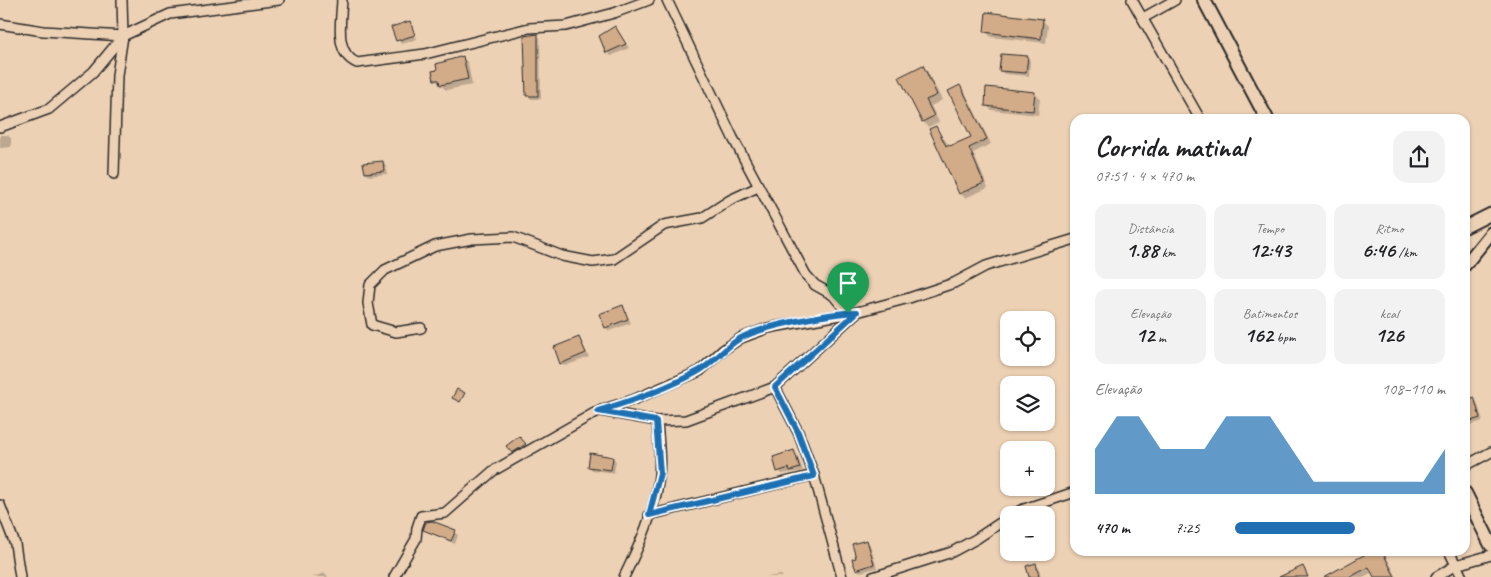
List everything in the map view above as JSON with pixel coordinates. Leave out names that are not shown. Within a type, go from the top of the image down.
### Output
[{"type":"main road","points":[[1204,0],[1264,114]]},
{"type":"main road","points":[[1470,503],[1491,545]]},
{"type":"street","points":[[114,174],[117,75],[123,36],[122,0]]},
{"type":"street","points":[[0,127],[49,109],[93,72],[123,36],[170,14],[279,0]]},
{"type":"street","points":[[342,0],[341,48],[347,58],[357,62],[425,54],[529,28],[566,26],[614,14],[649,0]]},
{"type":"street","points":[[667,0],[758,186],[806,275],[815,285],[833,295],[853,313]]},
{"type":"street","points":[[1132,0],[1197,114]]},
{"type":"street","points":[[1144,18],[1175,0]]},
{"type":"street","points":[[0,24],[42,31],[123,36]]},
{"type":"street","points":[[422,328],[396,332],[372,325],[368,303],[370,285],[385,270],[435,246],[472,239],[513,237],[562,256],[593,262],[614,259],[664,225],[702,218],[730,200],[758,186]]},
{"type":"street","points":[[1470,224],[1491,214]]},
{"type":"street","points":[[1470,259],[1491,233]]},
{"type":"street","points":[[394,577],[416,540],[417,528],[422,516],[445,512],[493,471],[598,411],[633,400],[700,371],[723,350],[741,338],[768,328],[853,313],[954,283],[986,266],[1070,241]]},
{"type":"street","points":[[598,411],[656,421],[686,420],[775,387],[853,313]]},
{"type":"street","points":[[775,387],[798,432],[814,476],[842,577]]},
{"type":"street","points":[[624,577],[637,550],[660,473],[656,421]]},
{"type":"street","points":[[1470,463],[1491,452]]},
{"type":"street","points":[[649,515],[814,476]]},
{"type":"street","points":[[1032,506],[1070,494]]},
{"type":"street","points":[[0,505],[15,544],[20,577]]},
{"type":"street","points":[[873,577],[952,552],[1000,524]]},
{"type":"street","points":[[1436,577],[1456,565],[1491,555]]},
{"type":"street","points":[[1452,556],[1462,577]]},
{"type":"building","points":[[986,12],[1043,19],[1041,39],[984,32]]},
{"type":"building","points":[[410,21],[415,35],[396,41],[391,27]]},
{"type":"building","points":[[615,26],[626,44],[606,53],[599,36]]},
{"type":"building","points":[[538,34],[538,96],[526,96],[524,36]]},
{"type":"building","points":[[1001,54],[1028,56],[1026,73],[999,71]]},
{"type":"building","points":[[463,56],[468,79],[440,85],[439,80],[434,80],[432,71],[437,70],[436,64]]},
{"type":"building","points":[[923,65],[937,95],[926,100],[934,116],[922,122],[899,77]]},
{"type":"building","points":[[960,85],[987,139],[969,148],[984,183],[959,194],[929,129],[936,126],[946,146],[971,137],[948,91]]},
{"type":"building","points":[[986,87],[1035,92],[1033,111],[985,106]]},
{"type":"building","points":[[383,161],[384,171],[365,173],[363,163]]},
{"type":"building","points":[[623,305],[628,319],[605,328],[599,314]]},
{"type":"building","points":[[579,337],[586,353],[560,364],[554,347]]},
{"type":"building","points":[[457,389],[465,393],[460,402],[452,398]]},
{"type":"building","points":[[1474,397],[1480,418],[1470,421],[1470,398]]},
{"type":"building","points":[[519,436],[526,444],[512,453],[506,446]]},
{"type":"building","points":[[794,450],[800,468],[790,471],[789,468],[777,472],[773,457]]},
{"type":"building","points":[[590,453],[613,457],[611,470],[588,467]]},
{"type":"building","points":[[432,521],[456,530],[451,541],[423,530],[426,522]]},
{"type":"building","points":[[867,540],[874,564],[856,570],[852,559],[856,558],[852,544]]},
{"type":"building","points":[[1362,556],[1384,556],[1395,577],[1374,577],[1369,567],[1350,577],[1324,577]]},
{"type":"building","points":[[1036,563],[1039,577],[1029,577],[1026,566]]},
{"type":"building","points":[[1303,566],[1308,577],[1279,577]]},
{"type":"route","points":[[857,312],[775,387],[798,432],[814,476],[649,515],[658,488],[660,473],[660,451],[656,421],[598,411],[633,400],[700,371],[723,350],[741,338],[768,328],[848,313],[857,312]]}]
